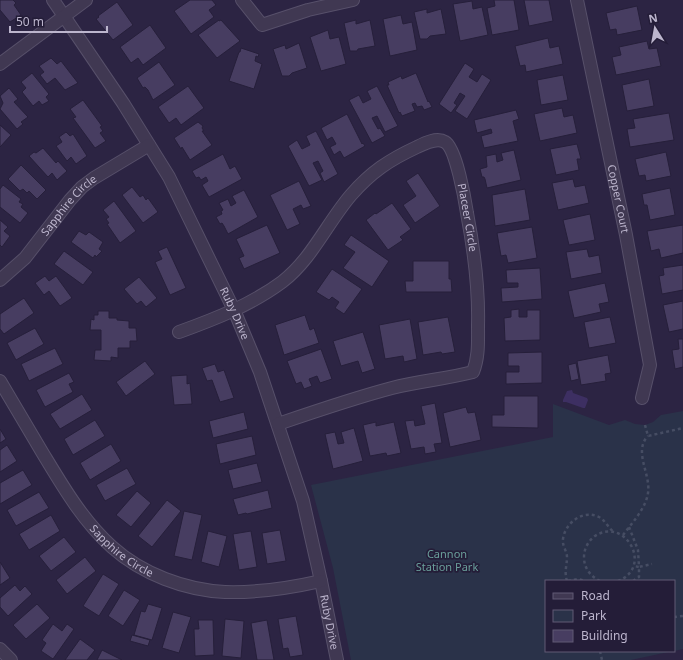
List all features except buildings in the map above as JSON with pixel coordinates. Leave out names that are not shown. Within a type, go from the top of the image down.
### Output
[{"type":"street","name":"Ruby Drive","points":[[53,0],[122,103],[169,177],[234,310],[260,372],[303,501],[322,581],[336,660]]},
{"type":"street","points":[[0,64],[86,0]]},
{"type":"street","points":[[242,0],[262,25],[308,10],[353,0]]},
{"type":"street","name":"Copper Court","points":[[577,0],[624,228],[650,365],[642,398]]},
{"type":"street","name":"Placeer Circle","points":[[234,310],[254,300],[282,281],[307,258],[351,195],[376,170],[400,155],[428,142],[441,140],[447,143],[452,151],[463,192],[472,239],[476,271],[478,303],[478,355],[473,372],[457,377],[428,380],[393,387],[278,424]]},
{"type":"street","name":"Sapphire Circle","points":[[0,280],[25,258],[70,200],[82,187],[94,178],[149,145]]},
{"type":"street","points":[[179,332],[234,310]]},
{"type":"street","name":"Sapphire Circle","points":[[0,381],[55,474],[76,506],[94,529],[112,547],[135,564],[159,577],[190,587],[225,592],[280,589],[322,581]]},
{"type":"street","points":[[0,649],[11,660]]},
{"type":"path","points":[[646,425],[648,436]]},
{"type":"path","points":[[623,535],[644,506],[648,494],[649,483],[642,448],[643,441],[648,436],[683,428]]},
{"type":"path","points":[[568,580],[565,574],[567,556],[562,540],[566,530],[575,518],[587,515],[598,517],[614,532]]},
{"type":"path","points":[[629,527],[638,550],[639,577],[634,580]]},
{"type":"path","points":[[598,580],[588,572],[585,566],[585,551],[592,539],[597,535],[606,532],[614,532],[623,535],[634,549],[634,566],[630,574],[620,580]]},
{"type":"path","points":[[634,566],[639,567],[652,564]]},
{"type":"green space","name":"Cannon Station Park","points":[[553,404],[609,425],[625,420],[635,424],[645,425],[653,422],[661,415],[683,411],[683,649],[675,651],[675,580],[545,580],[545,652],[668,652],[631,660],[351,660],[333,568],[311,485],[553,437]]},
{"type":"shaded area","points":[[572,390],[573,393],[587,398],[588,400],[585,408],[563,402],[567,391]]}]
